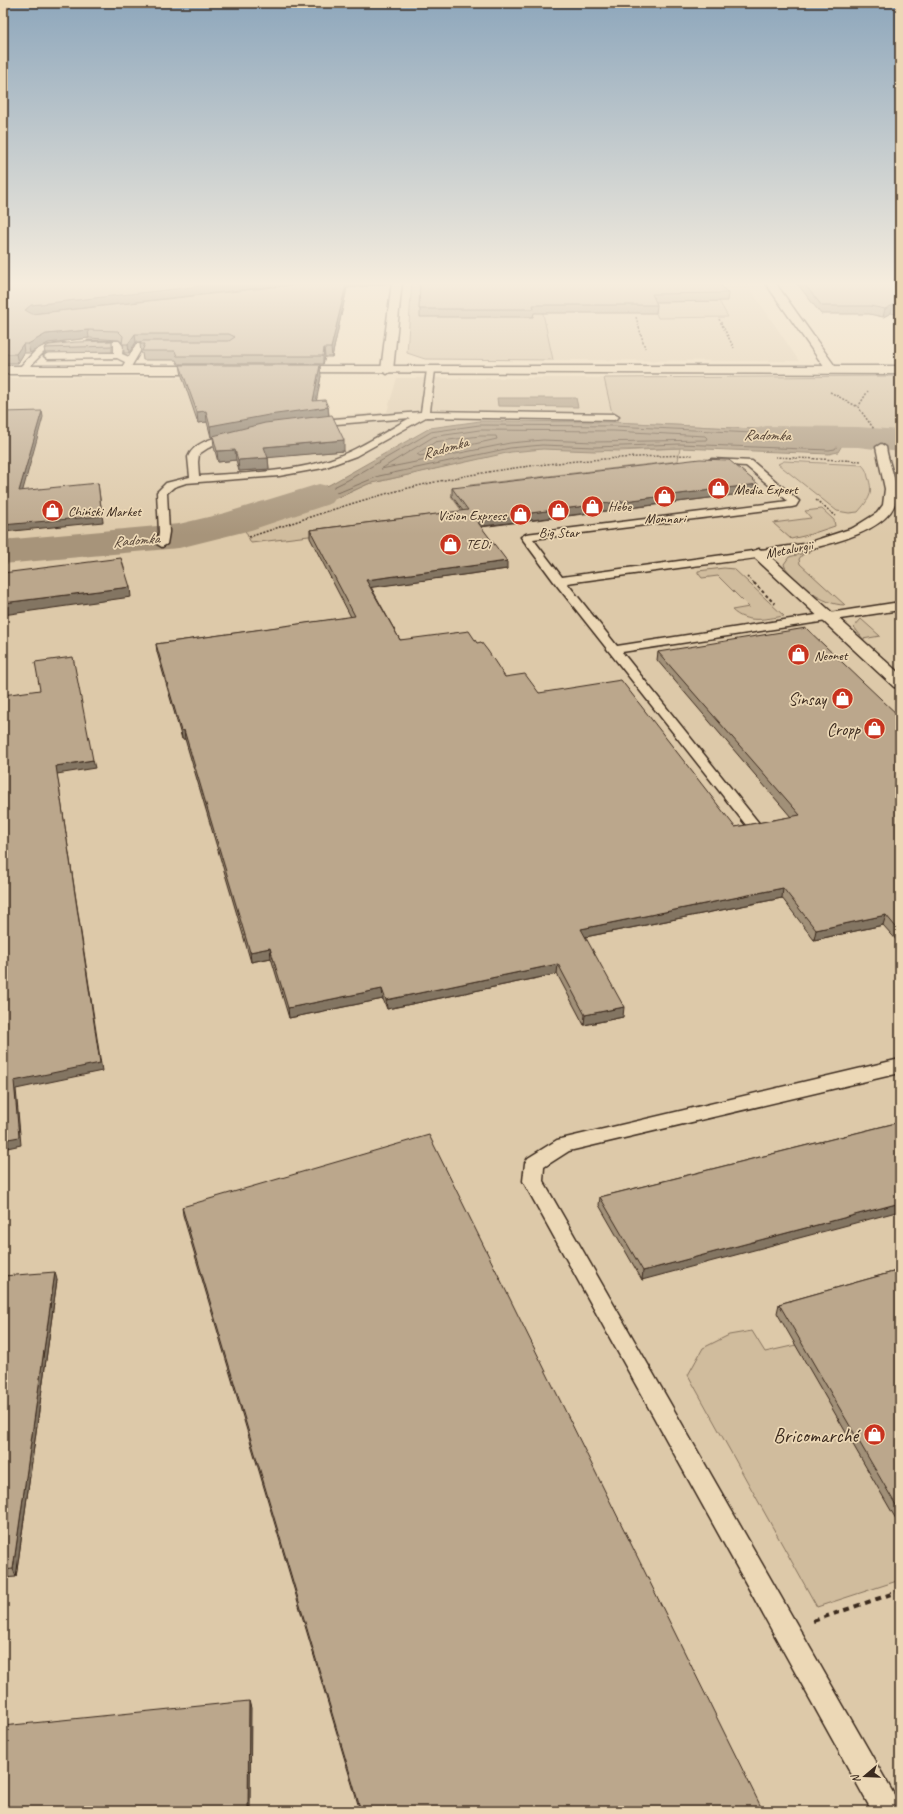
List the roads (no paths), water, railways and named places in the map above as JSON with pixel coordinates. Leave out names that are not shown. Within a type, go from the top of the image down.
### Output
[{"type":"main road","points":[[3,370],[127,366],[220,370]]},
{"type":"main road","points":[[386,370],[387,366]]},
{"type":"main road","points":[[829,366],[831,369]]},
{"type":"main road","points":[[283,370],[900,370]]},
{"type":"main road","name":"Metalurgii","points":[[759,554],[900,683]]},
{"type":"lane","points":[[21,370],[25,366]]},
{"type":"lane","points":[[162,544],[164,532],[162,492],[170,484],[195,479],[285,472],[320,466],[353,454],[424,414],[427,408],[431,370]]},
{"type":"lane","points":[[301,424],[424,414],[614,417]]},
{"type":"lane","points":[[195,479],[193,457],[196,452],[216,441],[246,434]]},
{"type":"lane","name":"Metalurgii","points":[[759,554],[804,547],[843,537],[876,520],[888,506],[891,496],[882,460],[881,447]]},
{"type":"lane","points":[[698,458],[749,463],[794,501],[792,504],[526,537],[559,581],[755,827]]},
{"type":"lane","points":[[559,581],[759,554]]},
{"type":"lane","points":[[614,650],[900,606]]},
{"type":"lane","points":[[888,1811],[533,1182],[535,1163],[564,1145],[900,1066]]},
{"type":"water","points":[[497,398],[576,398],[578,407],[498,406]]},
{"type":"water","points":[[480,421],[614,422],[832,433],[847,437],[838,452],[829,454],[680,448],[594,451],[543,449],[511,452],[368,484],[342,496],[243,526],[239,516],[329,485],[430,428]]},
{"type":"waterway","name":"Radomka","points":[[766,436],[858,437],[900,441]]},
{"type":"waterway","name":"Radomka","points":[[3,552],[179,536],[237,522],[319,495]]},
{"type":"place","name":"Media Expert","points":[[719,489]]},
{"type":"place","name":"Monnari","points":[[665,496]]},
{"type":"place","name":"Hebe","points":[[593,506]]},
{"type":"place","name":"Big Star","points":[[559,510]]},
{"type":"place","name":"Chiński Market","points":[[52,511]]},
{"type":"place","name":"Vision Express","points":[[521,515]]},
{"type":"place","name":"TEDi","points":[[451,544]]},
{"type":"place","name":"Neonet","points":[[798,655]]},
{"type":"place","name":"Sinsay","points":[[842,699]]},
{"type":"place","name":"Cropp","points":[[875,729]]},
{"type":"place","name":"Bricomarché","points":[[874,1435]]}]
